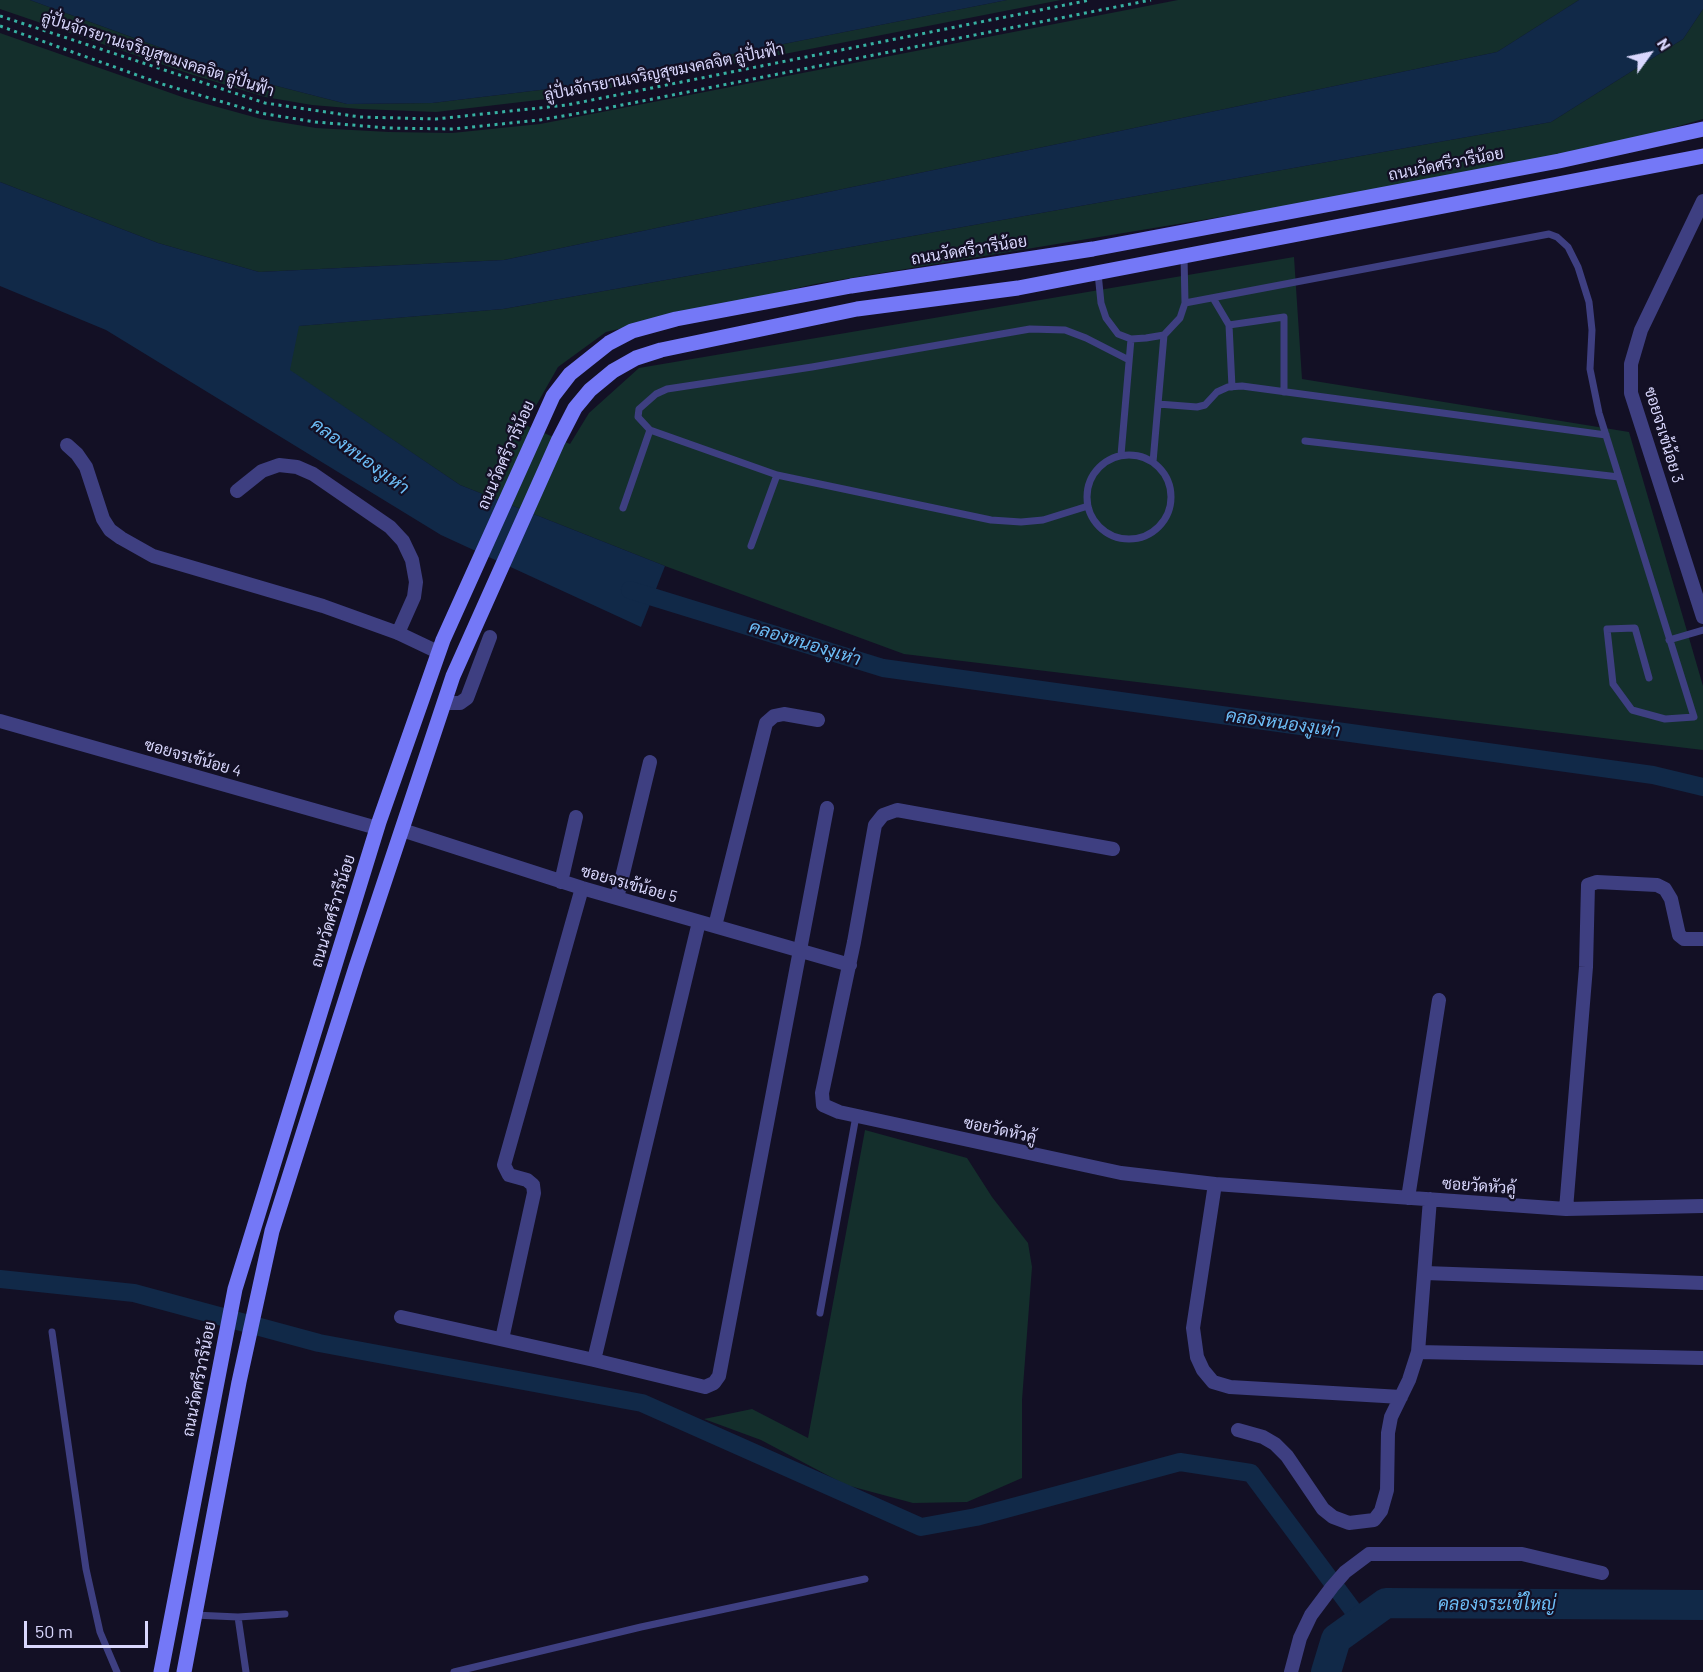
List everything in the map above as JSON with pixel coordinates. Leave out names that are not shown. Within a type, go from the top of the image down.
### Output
[{"type":"main road","name":"ถนนวัดศรีวารีน้อย","points":[[161,1672],[236,1289],[377,828],[440,646],[537,428],[553,396],[570,374],[609,343],[632,331],[676,319],[851,286],[1104,247],[1551,162],[1703,129]]},
{"type":"main road","points":[[184,1672],[243,1360],[272,1231],[464,647],[558,441],[575,408],[590,390],[613,371],[636,358],[662,350],[857,309],[1018,288],[1703,156]]},
{"type":"main road","points":[[377,828],[402,830]]},
{"type":"street","name":"ซอยจรเข้น้อย 3","points":[[1703,201],[1641,330],[1631,364],[1631,393],[1703,617]]},
{"type":"street","points":[[67,445],[86,467],[102,519],[110,530],[153,556],[323,606],[440,646]]},
{"type":"street","points":[[237,491],[262,471],[279,465],[297,467],[313,474],[390,527],[403,541],[412,560],[416,582],[414,597],[398,633]]},
{"type":"street","points":[[444,703],[460,703],[467,698],[490,637]]},
{"type":"street","points":[[715,926],[766,723],[774,716],[784,714],[818,720]]},
{"type":"street","name":"ซอยจรเข้น้อย 4","points":[[0,721],[377,828]]},
{"type":"street","points":[[617,898],[650,762]]},
{"type":"street","points":[[401,1317],[594,1359],[705,1387],[714,1383],[719,1376],[827,808]]},
{"type":"street","name":"ซอยวัดหัวคู้","points":[[1113,849],[897,810],[883,816],[875,825],[850,965],[822,1093],[823,1106],[856,1116],[1121,1173],[1215,1184],[1566,1209],[1703,1206]]},
{"type":"street","points":[[561,882],[576,817]]},
{"type":"street","name":"ซอยจรเข้น้อย 5","points":[[402,830],[561,882],[850,965]]},
{"type":"street","points":[[1566,1209],[1587,967],[1588,885],[1597,882],[1657,885],[1665,890],[1671,899],[1680,935],[1684,939],[1703,939]]},
{"type":"street","points":[[502,1339],[534,1193],[533,1185],[527,1180],[509,1175],[504,1165],[582,888]]},
{"type":"street","points":[[594,1359],[699,922]]},
{"type":"street","points":[[1408,1198],[1439,1000]]},
{"type":"street","points":[[1215,1184],[1193,1328],[1197,1357],[1203,1370],[1213,1382],[1230,1387],[1401,1397]]},
{"type":"street","points":[[1238,1430],[1263,1437],[1275,1444],[1287,1456],[1323,1509],[1333,1517],[1349,1523],[1374,1520],[1381,1511],[1387,1490],[1388,1432],[1391,1417],[1409,1380],[1418,1352],[1430,1199]]},
{"type":"street","points":[[1425,1273],[1703,1282]]},
{"type":"street","points":[[1418,1352],[1703,1358]]},
{"type":"street","points":[[1291,1672],[1300,1638],[1311,1615],[1345,1572],[1368,1554],[1512,1553],[1602,1573]]},
{"type":"lane","points":[[1185,303],[1549,234],[1557,237],[1568,247],[1578,267],[1589,302],[1592,330],[1590,369],[1599,413],[1694,717],[1665,718],[1632,710],[1613,684],[1607,629],[1635,628],[1649,678]]},
{"type":"lane","points":[[1098,272],[1101,303],[1106,318],[1118,334],[1131,339],[1164,334],[1180,318],[1185,303],[1184,256]]},
{"type":"lane","points":[[1213,298],[1229,325],[1232,387]]},
{"type":"lane","points":[[1229,325],[1284,317],[1284,392]]},
{"type":"lane","points":[[1088,506],[1043,520],[1021,522],[992,520],[777,475],[650,430],[638,417],[639,409],[656,394],[667,389],[812,367],[1030,329],[1065,330],[1129,360]]},
{"type":"lane","points":[[1153,462],[1164,334]]},
{"type":"lane","points":[[1121,455],[1131,339]]},
{"type":"lane","points":[[1158,404],[1197,407],[1204,405],[1217,393],[1232,387],[1606,435]]},
{"type":"lane","points":[[623,508],[650,430]]},
{"type":"lane","points":[[1305,441],[1619,477]]},
{"type":"lane","points":[[1121,455],[1137,456],[1153,462],[1165,476],[1171,493],[1169,511],[1159,526],[1144,536],[1126,539],[1109,534],[1095,522],[1088,506],[1087,489],[1094,473],[1106,462],[1121,455]]},
{"type":"lane","points":[[751,546],[777,475]]},
{"type":"lane","points":[[1669,640],[1703,630]]},
{"type":"lane","points":[[820,1313],[856,1116]]},
{"type":"lane","points":[[52,1332],[86,1569],[100,1632],[117,1672]]},
{"type":"lane","points":[[454,1672],[641,1627],[865,1579]]},
{"type":"lane","points":[[194,1616],[238,1617],[285,1614]]},
{"type":"lane","points":[[238,1617],[246,1672]]},
{"type":"path","name":"ลู่ปั่นจักรยานเจริญสุขมงคลจิต ลู่ปั่นฟ้า","points":[[0,16],[265,103],[360,117],[436,118],[567,105],[1090,0]]},
{"type":"path","points":[[0,26],[162,84],[260,113],[315,122],[388,128],[452,129],[540,120],[597,110],[1151,0]]},
{"type":"green space","points":[[0,0],[30,0],[192,59],[273,85],[347,104],[432,103],[565,87],[1007,0],[1061,0],[564,97],[436,112],[312,105],[265,97],[190,74],[0,9]]},
{"type":"green space","points":[[1178,0],[1579,0],[1497,52],[504,260],[259,272],[158,243],[0,182],[0,33],[185,98],[261,119],[316,128],[452,133],[540,124]]},
{"type":"green space","points":[[1703,9],[1703,119],[1559,161],[815,284],[606,332],[558,367],[525,425],[570,444],[589,413],[639,368],[1294,257],[1302,379],[1629,432],[1703,686],[1703,750],[904,654],[665,566],[460,485],[289,370],[298,326],[503,309],[1551,122],[1683,39]]},
{"type":"green space","points":[[865,1130],[967,1158],[992,1197],[1028,1243],[1032,1267],[1022,1400],[1022,1478],[967,1502],[913,1503],[846,1485],[761,1440],[704,1419],[752,1409],[808,1438]]},
{"type":"water","points":[[30,0],[1007,0],[565,87],[432,103],[347,104],[273,85],[192,59]]},
{"type":"water","points":[[1579,0],[1703,0],[1703,9],[1683,39],[1551,122],[503,309],[299,326],[290,370],[460,485],[665,566],[641,627],[441,535],[106,330],[0,286],[0,182],[158,243],[259,272],[504,260],[1497,52]]},
{"type":"waterway","name":"คลองหนองงูเห่า","points":[[630,590],[883,668],[1653,775],[1703,787]]},
{"type":"waterway","points":[[0,1279],[134,1293],[319,1343],[642,1403],[921,1527],[976,1517],[1180,1462],[1251,1473],[1361,1621]]},
{"type":"waterway","name":"คลองจระเข้ใหญ่","points":[[1326,1672],[1336,1639],[1386,1603],[1703,1605]]}]
